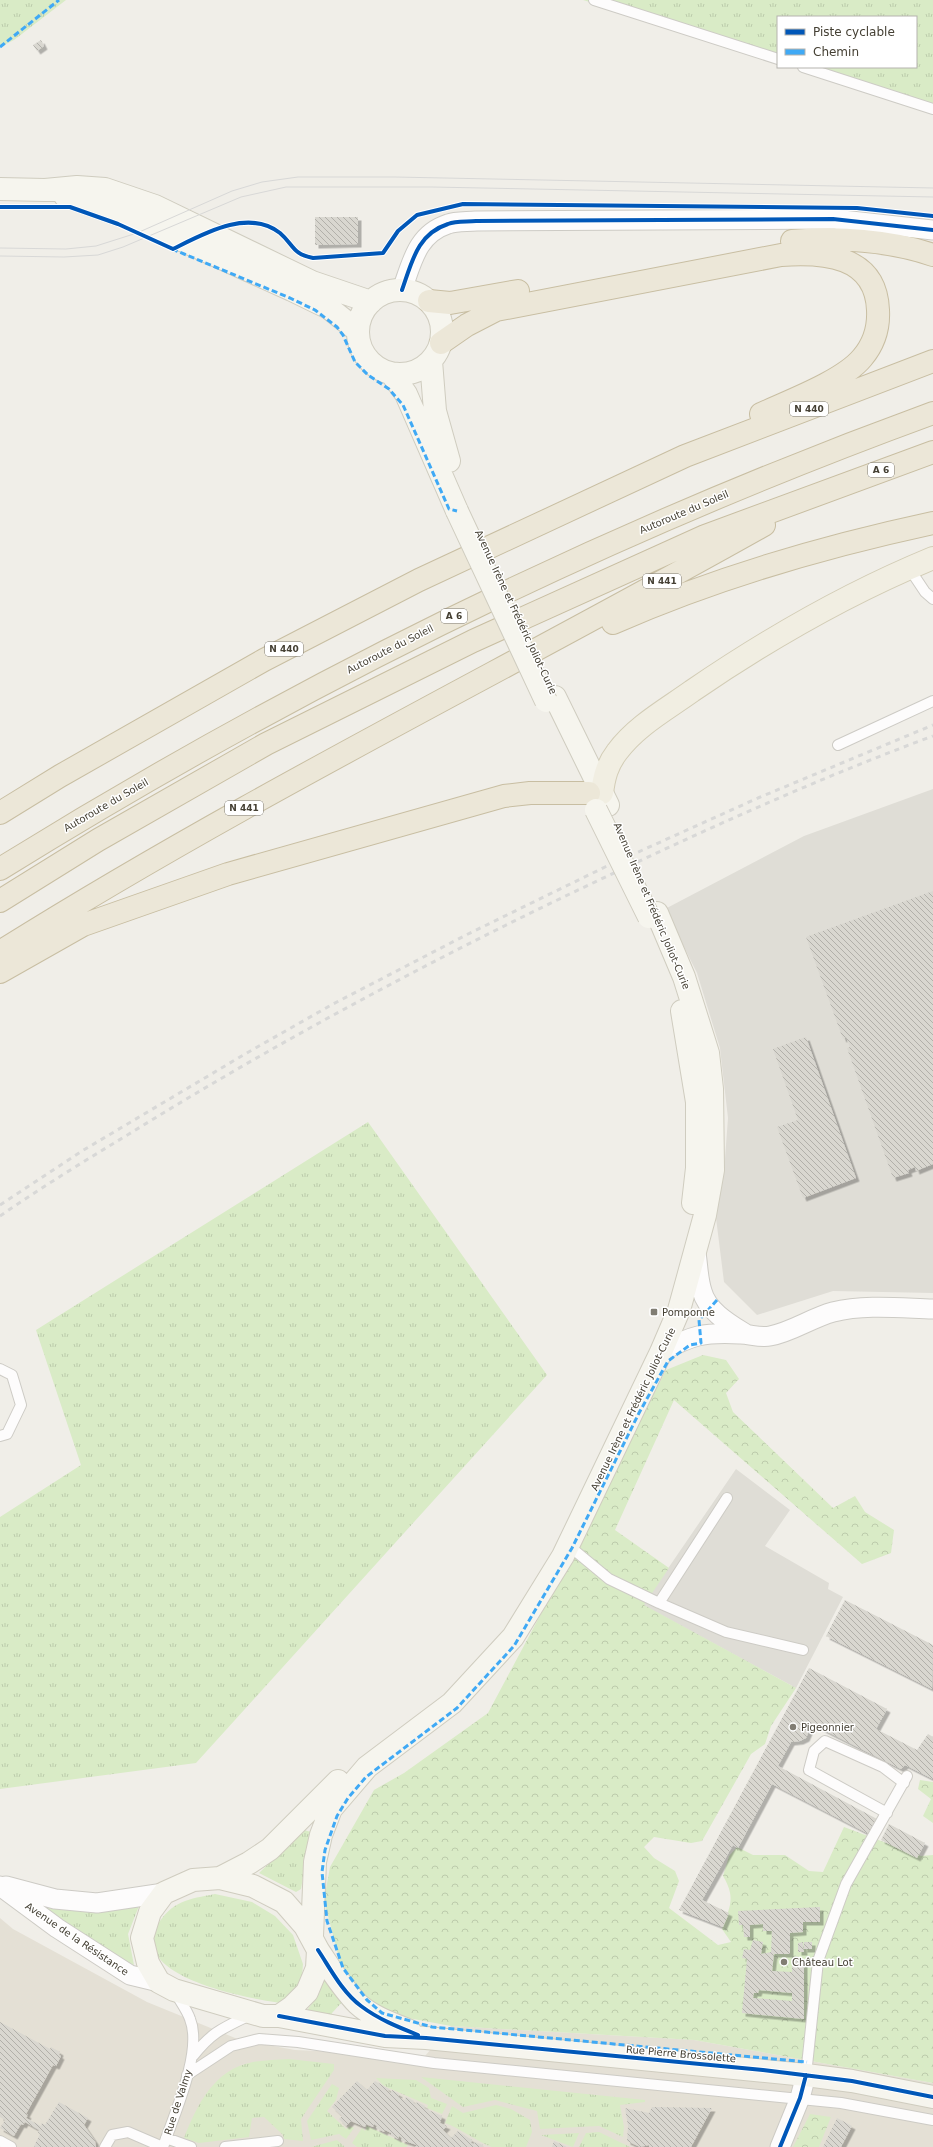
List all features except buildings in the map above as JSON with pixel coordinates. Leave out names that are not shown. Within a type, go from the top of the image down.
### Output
[{"type":"highway","points":[[429,301],[450,303],[472,300],[784,241],[811,239],[869,241],[933,255]]},
{"type":"highway","points":[[436,352],[467,325],[496,310],[781,255],[806,253],[829,255],[848,262],[863,272],[874,288],[878,319],[876,332],[862,358],[848,370],[812,390],[728,429],[685,456]]},
{"type":"highway","name":"N 440","points":[[0,813],[80,764],[264,660],[419,580],[685,456],[933,361]]},
{"type":"highway","name":"Autoroute du Soleil","points":[[0,869],[100,807],[272,710],[445,621],[605,546],[776,474],[933,413]]},
{"type":"highway","name":"A 6","points":[[0,901],[98,840],[266,744],[473,641],[705,536],[933,452]]},
{"type":"highway","name":"N 441","points":[[0,952],[85,899],[192,837],[830,489]]},
{"type":"highway","points":[[494,673],[652,606],[744,574],[889,533],[933,523]]},
{"type":"highway","points":[[0,972],[83,925],[228,874],[504,796],[530,793],[599,800]]},
{"type":"main road","points":[[0,189],[45,190],[77,187],[112,192],[155,206],[312,282],[371,302]]},
{"type":"main road","points":[[45,190],[113,209],[329,308],[358,331]]},
{"type":"main road","points":[[402,290],[412,292],[429,301],[441,320],[436,352],[413,372],[391,373],[380,369],[364,353],[359,342],[358,331],[364,310],[371,302],[380,295],[391,291],[402,290]]},
{"type":"main road","name":"Avenue Irène et Frédéric Joliot-Curie","points":[[436,352],[435,411],[462,509]]},
{"type":"main road","name":"Avenue Irène et Frédéric Joliot-Curie","points":[[279,2016],[292,2007],[307,1992],[317,1968],[315,1943],[315,1862],[321,1834],[331,1809],[367,1766],[452,1703],[513,1637],[568,1545],[661,1352],[679,1310],[705,1216],[713,1170],[712,1089],[708,1053],[684,977],[550,699],[462,509],[406,394],[391,373]]},
{"type":"main road","points":[[599,800],[608,765],[618,751],[633,735],[659,714],[733,663],[802,622],[876,583],[933,558]]},
{"type":"main road","name":"Avenue Irène et Frédéric Joliot-Curie","points":[[220,1878],[249,1863],[270,1849],[358,1760],[450,1687],[495,1643],[526,1600],[555,1546],[655,1337],[677,1274],[693,1212],[697,1168],[698,1127],[694,1075],[684,1016],[653,915]]},
{"type":"main road","points":[[166,1986],[148,1964],[142,1938],[150,1912],[164,1893],[193,1880],[220,1878]]},
{"type":"main road","name":"Rue Pierre Brossolette","points":[[220,1878],[253,1886],[284,1902],[305,1926],[343,1986],[359,2005],[384,2021],[426,2038]]},
{"type":"main road","name":"Rue Pierre Brossolette","points":[[166,1986],[254,2014],[279,2016],[386,2036],[426,2038],[806,2075],[852,2081],[933,2097]]},
{"type":"street","points":[[402,290],[414,256],[426,236],[448,224],[476,221],[834,219],[933,230]]},
{"type":"street","points":[[696,1253],[702,1292],[712,1308],[728,1323],[747,1334]]},
{"type":"street","points":[[661,1352],[679,1342],[700,1334],[747,1334],[759,1337],[774,1335],[831,1312],[852,1308],[933,1309]]},
{"type":"street","name":"Avenue de la Résistance","points":[[0,1885],[55,1899],[97,1903],[164,1893]]},
{"type":"street","name":"Avenue de la Résistance","points":[[0,1885],[57,1928],[130,1975],[166,1986]]},
{"type":"street","points":[[780,2147],[800,2098],[806,2075]]},
{"type":"lane","points":[[594,0],[777,59]]},
{"type":"lane","points":[[806,68],[933,109]]},
{"type":"lane","points":[[909,568],[925,592],[933,599]]},
{"type":"lane","points":[[838,745],[933,701]]},
{"type":"lane","points":[[0,1369],[12,1375],[21,1405],[7,1434],[0,1436]]},
{"type":"lane","points":[[659,1603],[727,1498]]},
{"type":"lane","points":[[568,1545],[609,1578],[659,1603],[726,1632],[803,1650]]},
{"type":"lane","points":[[806,2075],[818,1961],[846,1884],[887,1813],[905,1779],[825,1740],[814,1751],[809,1770],[887,1813]]},
{"type":"lane","points":[[166,1986],[190,2019],[194,2034],[193,2056]]},
{"type":"lane","points":[[193,2056],[207,2039],[220,2029],[254,2014]]},
{"type":"lane","points":[[187,2075],[231,2046],[259,2039],[298,2042],[434,2063],[800,2098],[841,2103],[933,2120]]},
{"type":"lane","name":"Rue de Valmy","points":[[164,2144],[193,2056]]},
{"type":"lane","points":[[106,2147],[112,2135],[128,2132],[164,2144],[191,2147]]},
{"type":"lane","points":[[0,2141],[12,2147]]},
{"type":"lane","points":[[225,2147],[278,2141]]},
{"type":"shaded area","points":[[933,789],[933,1293],[833,1291],[757,1315],[724,1282],[716,1218],[724,1172],[728,1118],[720,1048],[697,973],[665,909],[804,836]]},
{"type":"shaded area","points":[[736,1469],[790,1510],[765,1546],[829,1583],[828,1589],[843,1597],[796,1688],[643,1605]]},
{"type":"shaded area","points":[[0,1918],[13,1929],[147,2002],[240,2040],[295,2050],[425,2056],[451,2026],[694,2040],[933,2083],[933,2147],[0,2147]]},
{"type":"green space","points":[[0,0],[66,0],[14,40],[0,47]]},
{"type":"green space","points":[[583,0],[933,0],[933,106],[807,68],[917,68],[917,16],[777,16],[777,59]]},
{"type":"green space","points":[[368,1122],[547,1375],[196,1763],[0,1789],[0,1517],[81,1465],[36,1330]]},
{"type":"green space","points":[[703,1355],[726,1360],[739,1379],[726,1393],[733,1412],[833,1508],[855,1496],[865,1512],[894,1530],[891,1553],[862,1564],[674,1400],[615,1530],[669,1568],[644,1605],[796,1688],[771,1726],[765,1744],[751,1754],[702,1841],[691,1843],[654,1837],[644,1847],[654,1858],[675,1871],[679,1881],[669,1908],[718,1945],[731,1942],[722,1929],[729,1908],[731,1896],[723,1876],[729,1856],[737,1847],[753,1855],[785,1855],[809,1871],[823,1872],[844,1827],[921,1856],[933,1855],[933,2083],[694,2040],[451,2026],[408,2018],[371,2003],[343,1974],[324,1900],[330,1867],[374,1790],[404,1773],[488,1713],[566,1567],[666,1370]]},
{"type":"green space","points":[[920,1780],[933,1782],[933,1823],[923,1816],[931,1799],[918,1789]]},
{"type":"green space","points":[[304,1830],[311,1832],[301,1889],[296,1892],[259,1873]]},
{"type":"green space","points":[[215,1894],[252,1902],[275,1916],[293,1935],[303,1964],[302,1977],[296,1992],[281,2003],[244,1996],[196,1982],[175,1972],[160,1959],[153,1944],[157,1926],[162,1918],[168,1911],[182,1902]]},
{"type":"green space","points":[[45,1905],[77,1911],[139,1906],[128,1934],[134,1965],[113,1956],[44,1911]]},
{"type":"green space","points":[[324,1978],[344,2000],[332,2013],[329,2021],[305,2013],[319,1994]]},
{"type":"green space","points":[[289,2059],[334,2064],[334,2070],[301,2119],[303,2141],[284,2139],[283,2135],[264,2117],[252,2118],[249,2137],[199,2143],[184,2138],[201,2101],[217,2080],[239,2066],[266,2060]]},
{"type":"green space","points":[[421,2077],[645,2100],[645,2102],[620,2105],[624,2127],[623,2137],[599,2126],[540,2129],[537,2111],[495,2100],[463,2107]]},
{"type":"green space","points":[[376,2078],[416,2080],[429,2088],[431,2098],[447,2104],[442,2114],[427,2108],[428,2105],[384,2086]]},
{"type":"green space","points":[[332,2084],[339,2088],[336,2100],[327,2111],[346,2129],[350,2126],[354,2128],[346,2139],[339,2134],[311,2140],[307,2121]]},
{"type":"green space","points":[[496,2105],[511,2109],[530,2120],[532,2132],[526,2147],[492,2147],[445,2123],[452,2106],[463,2113]]},
{"type":"green space","points":[[810,2114],[831,2117],[819,2147],[793,2147]]},
{"type":"green space","points":[[367,2126],[408,2145],[406,2147],[357,2147],[352,2143],[362,2128],[365,2131]]},
{"type":"green space","points":[[599,2132],[630,2147],[579,2147],[586,2133]]},
{"type":"green space","points":[[579,2133],[573,2147],[541,2135]]},
{"type":"green space","points":[[337,2140],[345,2147],[311,2147]]},
{"type":"tram line","points":[[0,248],[66,249],[96,246],[137,233],[232,191],[262,182],[298,177],[395,177],[933,188]]},
{"type":"tram line","points":[[0,256],[64,257],[98,255],[123,247],[241,197],[286,187],[432,187],[933,197]]},
{"type":"railway","points":[[0,1205],[82,1151],[245,1054],[333,1004],[466,935],[605,867],[758,798],[933,725]]},
{"type":"railway","points":[[0,1216],[80,1164],[232,1072],[390,984],[551,903],[693,836],[788,794],[884,754],[933,736]]},
{"type":"marked path","points":[[0,47],[59,0]]},
{"type":"marked path","points":[[172,249],[290,298],[315,310],[337,327],[343,335],[355,362],[368,375],[389,389],[403,405],[449,509],[457,511]]},
{"type":"marked path","points":[[717,1300],[699,1320],[701,1343],[690,1345],[668,1361],[639,1413],[572,1548],[514,1646],[457,1708],[366,1777],[348,1798],[337,1816],[325,1850],[322,1872],[327,1921],[343,1968],[367,2000],[382,2013],[432,2027],[807,2062]]},
{"type":"cycle path","points":[[0,207],[70,207],[118,224],[173,249],[226,226],[240,223],[254,223],[267,226],[280,233],[297,251],[313,258],[383,253],[398,231],[417,215],[463,204],[857,208],[933,216]]},
{"type":"cycle path","points":[[402,290],[413,259],[422,242],[438,229],[448,224],[458,222],[833,219],[933,230]]},
{"type":"cycle path","points":[[318,1950],[337,1980],[348,1994],[361,2006],[381,2019],[418,2035]]},
{"type":"cycle path","points":[[279,2016],[385,2036],[426,2038],[763,2070],[852,2081],[933,2097]]},
{"type":"cycle path","points":[[780,2147],[800,2098],[806,2075]]},
{"type":"place","name":"Pomponne","points":[[654,1312]]},
{"type":"place","name":"Pigeonnier","points":[[793,1727]]},
{"type":"place","name":"Château Lot","points":[[784,1962]]}]
